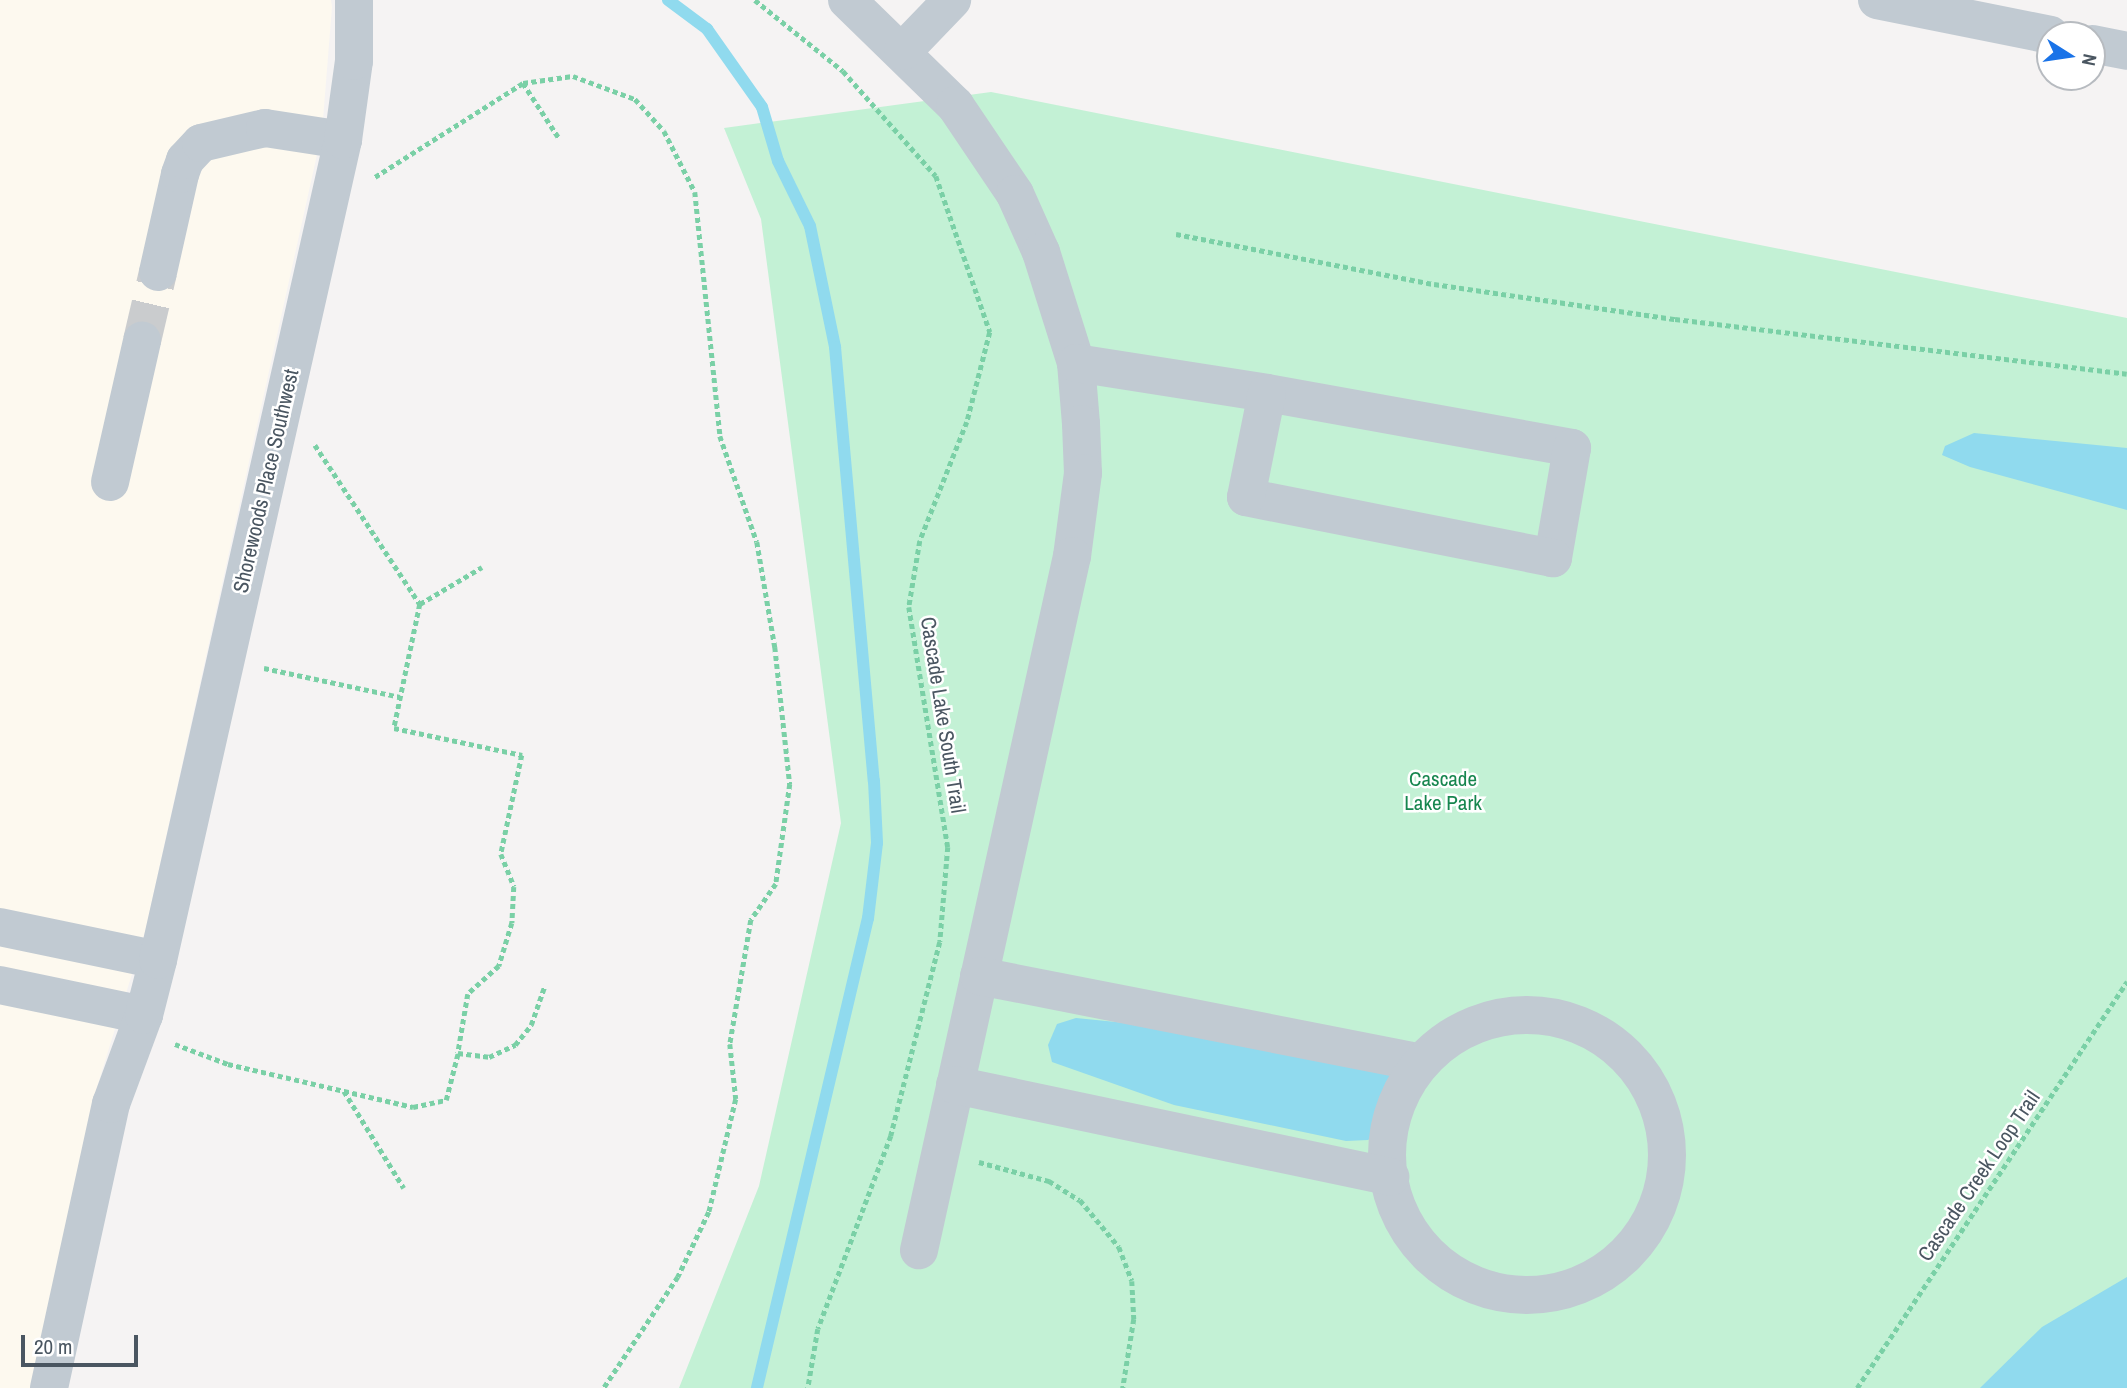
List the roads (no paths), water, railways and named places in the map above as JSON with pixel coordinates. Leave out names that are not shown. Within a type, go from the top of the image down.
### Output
[{"type":"street","name":"Shorewoods Place Southwest","points":[[49,1388],[111,1104],[144,1015],[158,960],[343,140],[354,61],[354,0]]},
{"type":"street","points":[[847,0],[903,51],[954,105],[1015,194],[1041,252],[1076,363],[1083,473],[1079,517],[919,1250]]},
{"type":"street","points":[[903,51],[952,0]]},
{"type":"street","points":[[1893,2],[2036,32]]},
{"type":"street","points":[[2106,47],[2127,51]]},
{"type":"street","points":[[158,272],[180,174],[185,160],[201,143],[265,128],[343,140]]},
{"type":"street","points":[[110,482],[142,341]]},
{"type":"street","points":[[1076,363],[1268,393],[1572,448],[1553,558],[1246,497],[1268,393]]},
{"type":"street","points":[[0,927],[158,960]]},
{"type":"street","points":[[979,976],[1421,1063]]},
{"type":"street","points":[[0,985],[144,1015]]},
{"type":"street","points":[[1549,1015],[1594,1030],[1632,1060],[1657,1100],[1668,1144],[1664,1190],[1646,1231],[1615,1265],[1576,1288],[1531,1296],[1486,1290],[1446,1270],[1413,1238],[1393,1197],[1390,1177],[1387,1152],[1396,1105],[1421,1063],[1456,1033],[1501,1016],[1549,1015]]},
{"type":"street","points":[[955,1085],[1390,1177]]},
{"type":"water","points":[[1974,433],[2127,448],[2127,510],[1970,467],[1942,455],[1945,446]]},
{"type":"water","points":[[1076,1018],[1186,1029],[1389,1070],[1393,1102],[1380,1133],[1368,1140],[1346,1141],[1174,1105],[1052,1062],[1048,1045],[1057,1024]]},
{"type":"water","points":[[2127,1277],[2127,1388],[1980,1388],[2042,1327]]},
{"type":"waterway","points":[[668,0],[707,29],[762,107],[778,161],[810,226],[835,347],[874,781],[877,843],[868,918],[757,1388]]},
{"type":"tunnel","points":[[142,341],[158,272]]},
{"type":"park label","name":"Cascade Lake Park","points":[[1443,791]]}]
